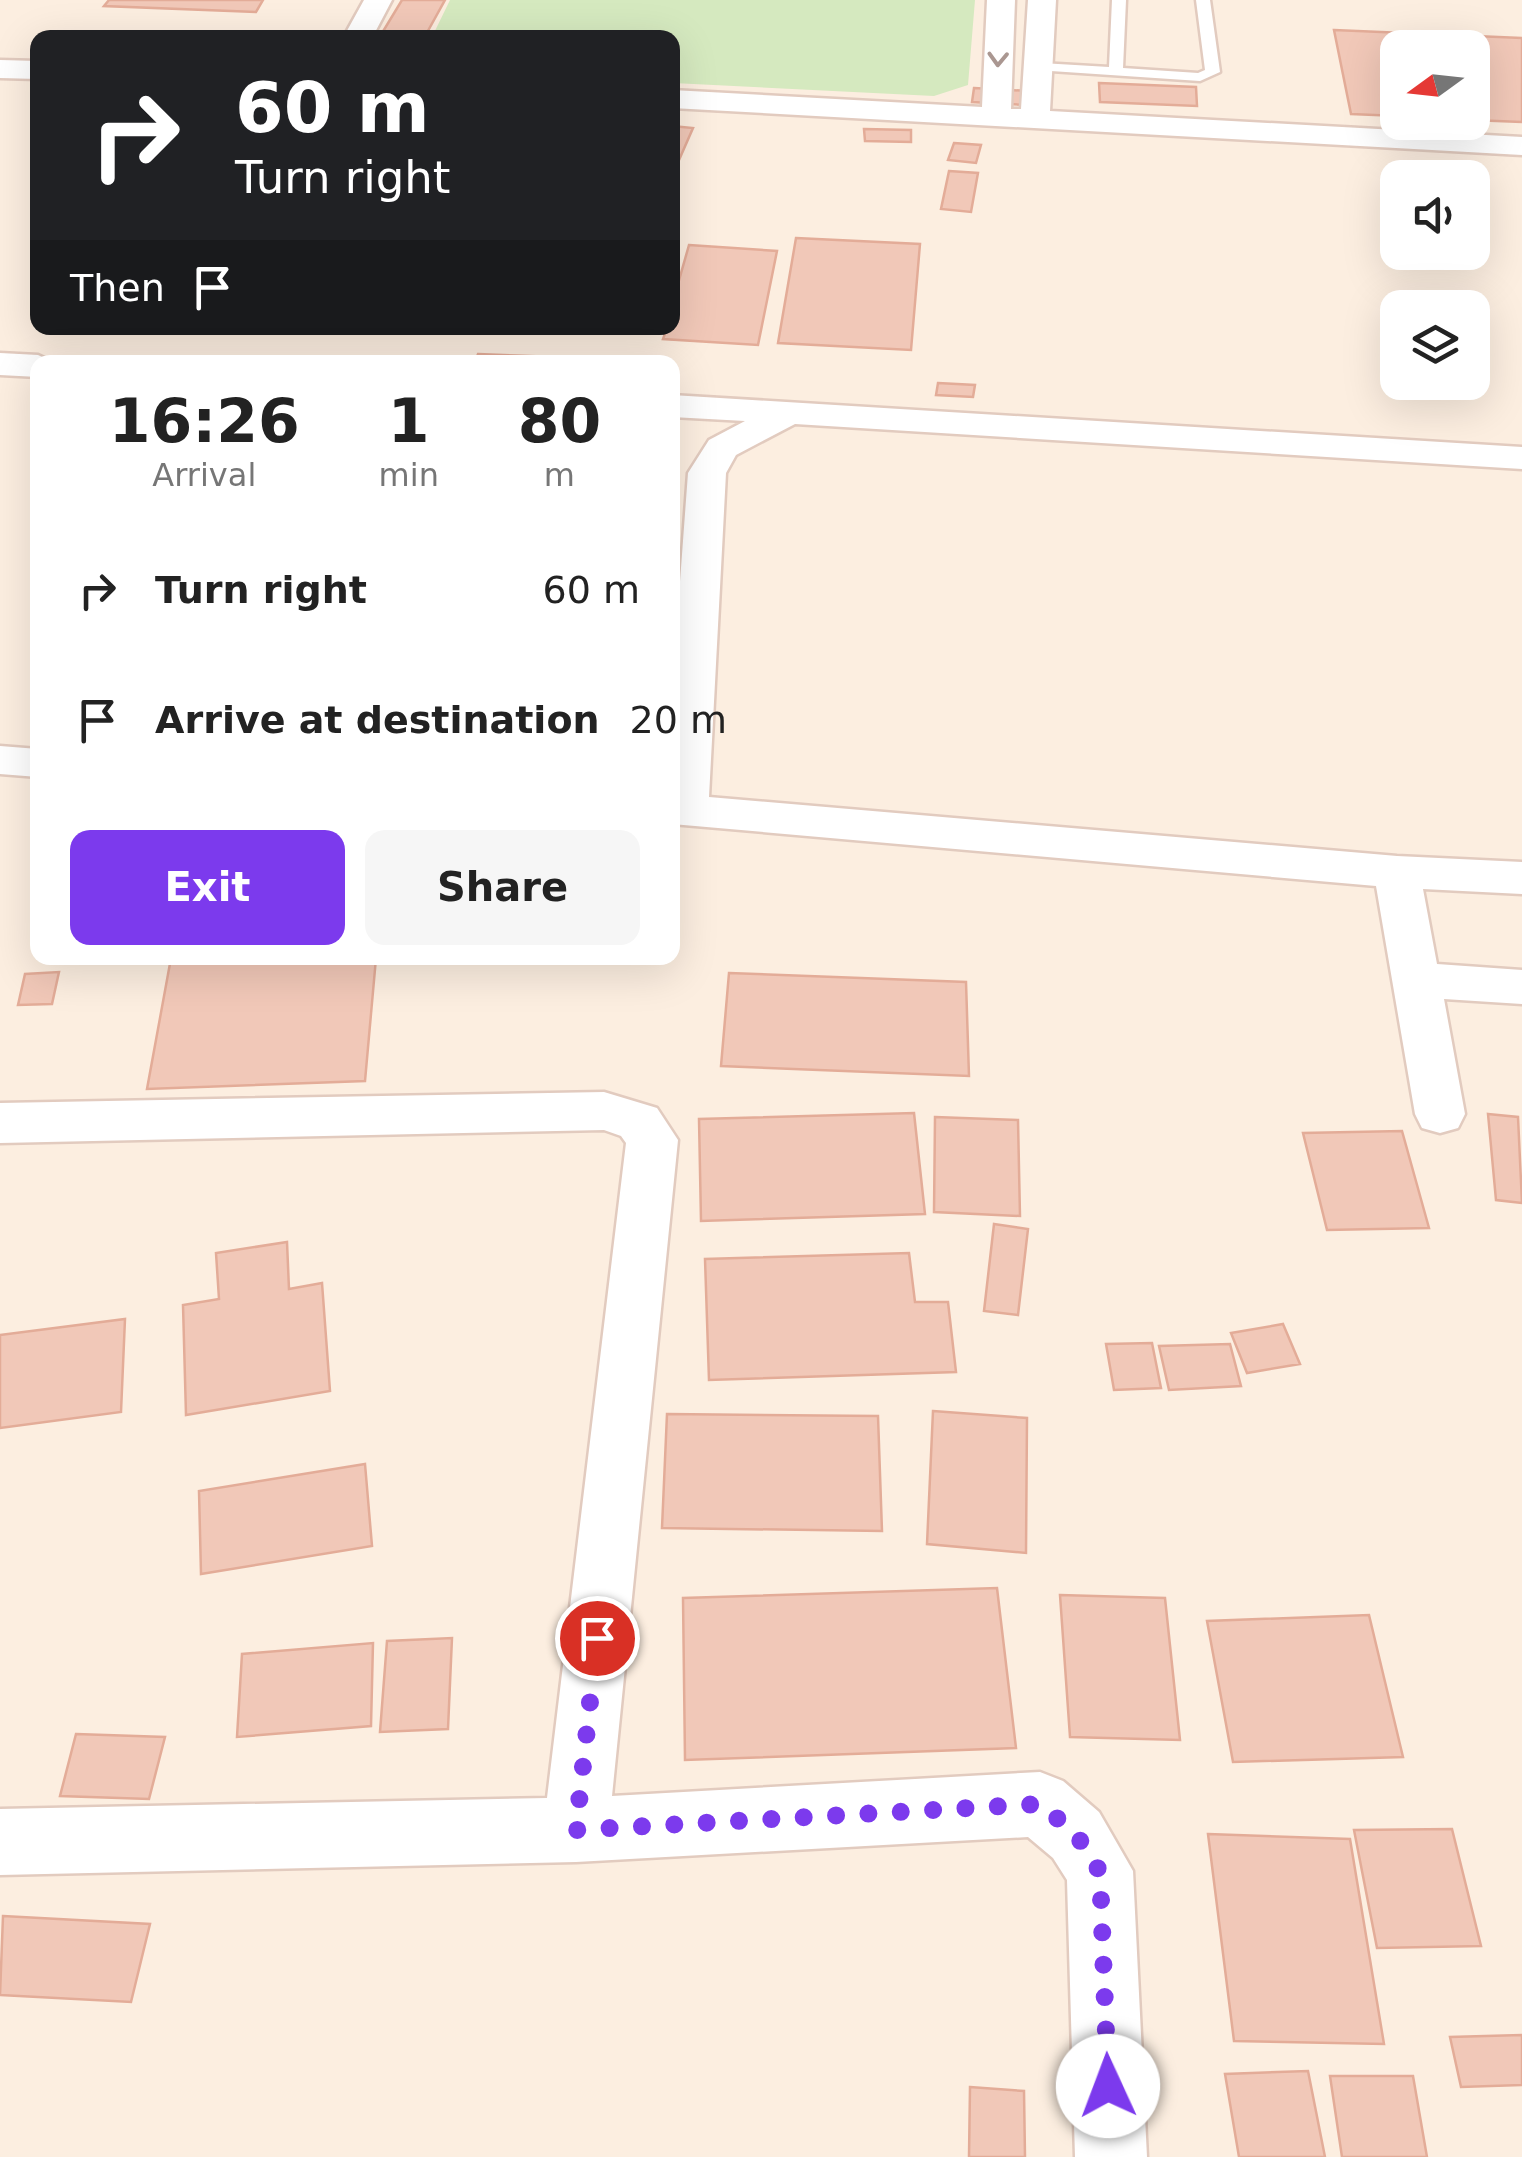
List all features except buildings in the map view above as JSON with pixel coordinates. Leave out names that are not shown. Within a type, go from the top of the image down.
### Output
[{"type":"street","points":[[361,30],[378,0]]},
{"type":"street","points":[[996,118],[1001,0]]},
{"type":"street","points":[[1035,118],[1042,67],[1042,0]]},
{"type":"street","points":[[0,70],[30,70]]},
{"type":"street","points":[[680,99],[1522,146]]},
{"type":"street","points":[[0,364],[30,366]]},
{"type":"street","points":[[680,407],[1522,458]]},
{"type":"street","points":[[680,798],[707,473],[722,448],[785,415]]},
{"type":"street","points":[[0,760],[30,762]]},
{"type":"street","points":[[680,810],[1398,872],[1522,878]]},
{"type":"street","points":[[1398,872],[1440,1114]]},
{"type":"street","points":[[1417,980],[1522,987]]},
{"type":"street","points":[[0,1123],[604,1111],[639,1122],[652,1140],[576,1830]]},
{"type":"street","points":[[0,1842],[576,1830],[1040,1804],[1076,1834],[1100,1872],[1111,2157]]},
{"type":"lane","points":[[1116,72],[1119,0]]},
{"type":"lane","points":[[1042,67],[1200,77],[1213,72],[1203,0]]},
{"type":"green space","points":[[450,0],[975,0],[968,85],[934,96],[680,83],[680,30],[435,30]]},
{"type":"route","points":[[597,1638],[576,1830],[1040,1804],[1076,1834],[1100,1872],[1108,2086]]}]
